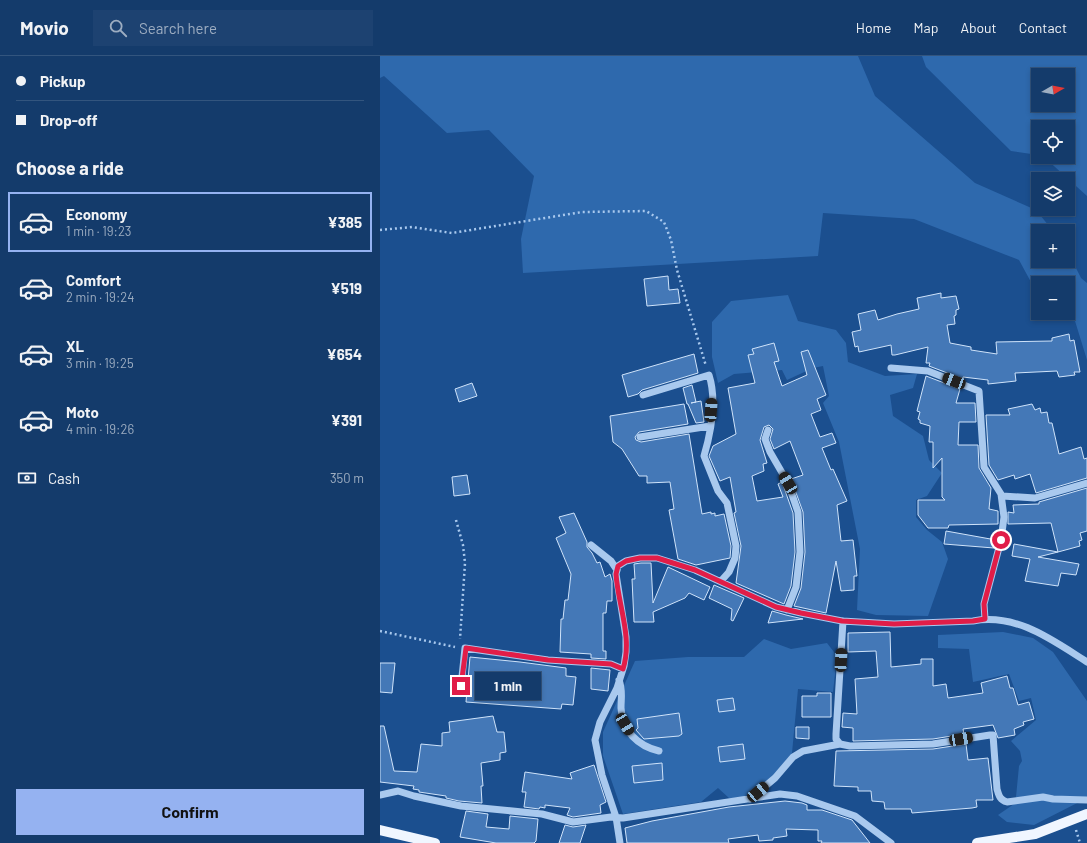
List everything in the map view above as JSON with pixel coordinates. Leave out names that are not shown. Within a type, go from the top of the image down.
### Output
[{"type":"main road","points":[[977,843],[1035,834],[1087,814]]},
{"type":"main road","points":[[380,830],[434,843]]},
{"type":"street","points":[[891,368],[928,371],[979,390],[984,467],[1002,496],[1004,517],[1001,540],[984,604],[985,619]]},
{"type":"street","points":[[643,396],[709,375],[712,394],[709,439],[704,456],[718,491],[727,503],[736,546],[735,558],[729,572],[721,581]]},
{"type":"street","points":[[640,437],[710,426]]},
{"type":"street","points":[[768,430],[765,439],[770,452],[788,483],[798,512],[800,552],[796,586],[787,610]]},
{"type":"street","points":[[1002,496],[1035,498],[1087,483]]},
{"type":"street","points":[[591,545],[610,561],[617,570]]},
{"type":"street","points":[[620,843],[616,817],[602,775],[595,740],[600,722],[623,669],[626,652],[626,637],[616,574],[618,566],[626,561],[640,558],[657,558],[695,570],[776,607],[843,621],[894,624],[973,621],[985,619],[1024,625],[1034,629],[1087,662]]},
{"type":"street","points":[[840,744],[836,739],[836,734],[843,621]]},
{"type":"street","points":[[461,686],[463,648],[548,660],[611,664],[623,669]]},
{"type":"street","points":[[619,680],[622,688],[621,710],[625,724],[640,744],[660,751]]},
{"type":"street","points":[[750,800],[775,778],[793,757],[803,751],[840,744],[850,746],[933,744],[990,734],[992,736],[999,796],[1002,800],[1007,802],[1043,796],[1053,799],[1087,800]]},
{"type":"street","points":[[380,795],[398,791],[461,806],[542,814],[573,822],[750,800],[780,794],[797,796],[855,816],[891,843]]},
{"type":"path","points":[[380,230],[412,227],[452,232],[582,212],[646,211],[664,222],[671,240],[677,270],[709,375]]},
{"type":"path","points":[[380,631],[463,648],[465,564],[463,545],[456,520]]},
{"type":"shaded area","points":[[380,56],[858,56],[875,96],[975,183],[1031,208],[1031,216],[1041,216],[1047,224],[1031,224],[1031,268],[1075,268],[1075,266],[1081,278],[1087,283],[1087,360],[1074,320],[1075,320],[1075,276],[1031,276],[1031,282],[1019,260],[914,219],[823,213],[818,256],[523,273],[521,239],[534,176],[489,130],[447,133],[384,76],[380,78]]},
{"type":"shaded area","points":[[922,56],[1087,56],[1087,196],[1075,185],[1075,172],[1061,172],[1052,164],[1075,164],[1075,120],[1031,120],[1031,154],[1011,151],[926,67]]},
{"type":"shaded area","points":[[788,295],[798,321],[836,330],[846,343],[848,362],[885,376],[917,374],[913,388],[890,395],[893,416],[923,436],[929,460],[942,473],[927,496],[916,500],[916,517],[927,530],[942,542],[948,559],[928,616],[876,615],[857,610],[860,549],[839,442],[823,403],[829,396],[823,366],[813,368],[787,380],[782,370],[734,374],[718,383],[712,357],[712,322],[731,301]]},
{"type":"shaded area","points":[[1003,632],[1033,638],[1053,652],[1087,701],[1087,798],[1034,825],[1007,822],[998,815],[1014,804],[1016,797],[1019,766],[1022,761],[1020,751],[1011,741],[1036,720],[1031,698],[1019,701],[1009,674],[973,682],[969,649],[938,648],[938,635]]},
{"type":"shaded area","points":[[764,639],[791,649],[827,643],[837,656],[833,692],[798,689],[792,753],[772,777],[747,798],[729,798],[718,788],[701,802],[623,814],[603,756],[603,732],[635,661],[688,657],[744,657]]},
{"type":"building","points":[[668,276],[669,290],[678,289],[680,303],[647,306],[644,279]]},
{"type":"building","points":[[941,293],[941,298],[956,296],[959,309],[956,310],[956,315],[954,316],[955,324],[947,325],[950,343],[971,347],[971,350],[997,354],[996,342],[1052,341],[1052,338],[1069,334],[1070,341],[1074,340],[1080,372],[1074,372],[1075,375],[1059,377],[1057,371],[1015,373],[1016,381],[988,384],[988,380],[963,377],[963,379],[929,366],[930,363],[926,363],[928,347],[892,355],[891,345],[859,352],[858,346],[855,347],[852,332],[861,330],[858,314],[875,310],[878,320],[919,309],[917,298]]},
{"type":"building","points":[[774,343],[779,361],[774,362],[782,386],[807,375],[801,352],[808,350],[826,395],[817,399],[821,410],[811,414],[820,437],[832,433],[836,443],[822,448],[831,470],[833,469],[847,501],[837,505],[841,541],[853,540],[857,576],[854,576],[854,590],[841,591],[836,561],[826,613],[794,606],[801,588],[805,552],[803,512],[791,479],[803,475],[790,441],[774,449],[770,439],[773,429],[769,425],[764,427],[760,440],[767,463],[763,464],[764,471],[752,476],[757,501],[783,497],[778,484],[782,482],[793,513],[795,552],[791,586],[784,604],[736,583],[741,546],[734,513],[736,512],[730,477],[720,481],[709,456],[713,446],[736,434],[728,388],[755,383],[748,355],[754,354],[752,349]]},
{"type":"building","points":[[694,354],[698,373],[642,390],[638,394],[628,397],[622,375]]},
{"type":"building","points":[[926,376],[960,389],[956,403],[975,403],[976,422],[959,422],[958,445],[978,445],[979,468],[991,488],[989,509],[998,511],[998,524],[949,525],[948,528],[928,528],[918,515],[918,500],[945,500],[942,497],[942,458],[933,468],[933,442],[929,442],[930,426],[920,423],[920,420],[918,419],[920,412],[917,411]]},
{"type":"building","points":[[472,383],[477,396],[459,402],[455,389]]},
{"type":"building","points":[[692,385],[696,402],[701,401],[704,422],[696,423],[687,404],[683,388]]},
{"type":"building","points":[[684,404],[688,424],[639,432],[635,437],[636,440],[641,442],[689,434],[702,514],[711,512],[711,514],[715,513],[715,516],[724,514],[731,546],[730,558],[696,565],[678,559],[669,510],[674,509],[670,482],[647,483],[647,476],[639,476],[622,449],[613,442],[610,416]]},
{"type":"building","points":[[1032,404],[1035,410],[1040,408],[1041,413],[1047,412],[1049,423],[1052,423],[1059,454],[1081,447],[1084,459],[1087,458],[1087,478],[1036,493],[1030,474],[1015,479],[1014,475],[998,480],[989,465],[986,415],[1010,415],[1008,409]]},
{"type":"building","points":[[467,475],[470,494],[454,496],[452,477]]},
{"type":"building","points":[[1087,488],[1087,531],[1080,533],[1082,540],[1079,541],[1080,546],[1058,552],[1051,523],[1008,524],[1008,512],[1014,513],[1013,505],[1039,504],[1039,502]]},
{"type":"building","points":[[574,513],[587,542],[587,547],[597,563],[600,562],[605,577],[610,574],[612,581],[612,601],[607,601],[606,613],[603,613],[603,651],[606,651],[606,659],[591,658],[591,654],[560,652],[561,619],[563,619],[565,600],[568,600],[571,574],[556,538],[566,533],[559,517]]},
{"type":"building","points":[[946,531],[996,540],[994,548],[944,544]]},
{"type":"building","points":[[1014,544],[1058,552],[1038,557],[1079,564],[1076,575],[1061,573],[1058,586],[1025,581],[1030,559],[1012,556]]},
{"type":"building","points":[[651,563],[653,603],[668,567],[710,587],[704,600],[689,593],[685,598],[653,612],[654,622],[634,622],[632,579],[635,579],[634,564]]},
{"type":"building","points":[[714,585],[744,598],[733,621],[731,620],[732,609],[709,598]]},
{"type":"building","points":[[772,611],[786,615],[803,619],[768,623]]},
{"type":"building","points":[[890,632],[891,667],[921,664],[921,659],[933,659],[933,686],[946,684],[948,698],[983,693],[981,683],[1007,676],[1010,688],[1013,688],[1018,705],[1029,702],[1034,719],[1023,722],[1024,725],[1014,729],[1015,735],[998,738],[993,725],[963,729],[964,734],[933,739],[853,741],[853,728],[842,727],[843,713],[857,714],[855,679],[878,677],[876,651],[848,652],[848,633]]},
{"type":"building","points":[[470,657],[566,668],[566,676],[576,677],[573,705],[562,704],[561,709],[466,702]]},
{"type":"building","points":[[380,663],[395,663],[392,693],[380,692]]},
{"type":"building","points":[[591,668],[610,670],[608,691],[591,689]]},
{"type":"building","points":[[817,693],[831,693],[831,717],[802,717],[802,696],[817,696]]},
{"type":"building","points":[[733,698],[735,710],[719,712],[717,700]]},
{"type":"building","points":[[679,713],[682,734],[679,736],[644,739],[636,730],[638,728],[637,719]]},
{"type":"building","points":[[493,716],[497,732],[504,732],[506,752],[500,753],[500,760],[481,763],[483,786],[481,786],[482,803],[459,801],[446,798],[446,796],[419,792],[419,790],[413,789],[414,786],[380,782],[380,726],[384,726],[394,771],[417,772],[421,744],[442,746],[442,733],[450,732],[449,722]]},
{"type":"building","points":[[796,727],[809,727],[809,739],[796,738]]},
{"type":"building","points":[[743,744],[745,759],[720,762],[718,747]]},
{"type":"building","points":[[966,744],[968,760],[988,758],[993,800],[976,800],[977,807],[912,813],[911,809],[885,809],[884,802],[872,801],[871,791],[858,791],[858,787],[834,786],[836,751],[933,749]]},
{"type":"building","points":[[662,763],[663,780],[634,783],[632,766]]},
{"type":"building","points":[[594,765],[606,802],[600,805],[601,813],[573,817],[567,815],[570,808],[545,805],[545,808],[540,807],[539,809],[524,807],[526,792],[522,792],[525,772],[572,779],[570,773]]},
{"type":"building","points":[[785,801],[802,803],[807,805],[807,810],[822,810],[852,820],[870,843],[821,843],[822,841],[818,841],[818,830],[786,829],[787,836],[773,838],[773,840],[759,841],[758,835],[728,839],[729,843],[627,843],[625,828],[652,821],[729,807]]},
{"type":"building","points":[[466,811],[488,814],[486,827],[509,829],[510,816],[538,819],[536,841],[534,843],[496,843],[460,837]]},
{"type":"building","points":[[565,825],[573,827],[586,825],[580,843],[559,843]]},
{"type":"route","points":[[461,686],[466,648],[548,660],[611,664],[623,669],[626,652],[626,637],[616,574],[618,566],[626,561],[640,558],[657,558],[695,570],[776,607],[842,621],[894,624],[973,621],[985,619],[984,604],[1001,540]]}]
